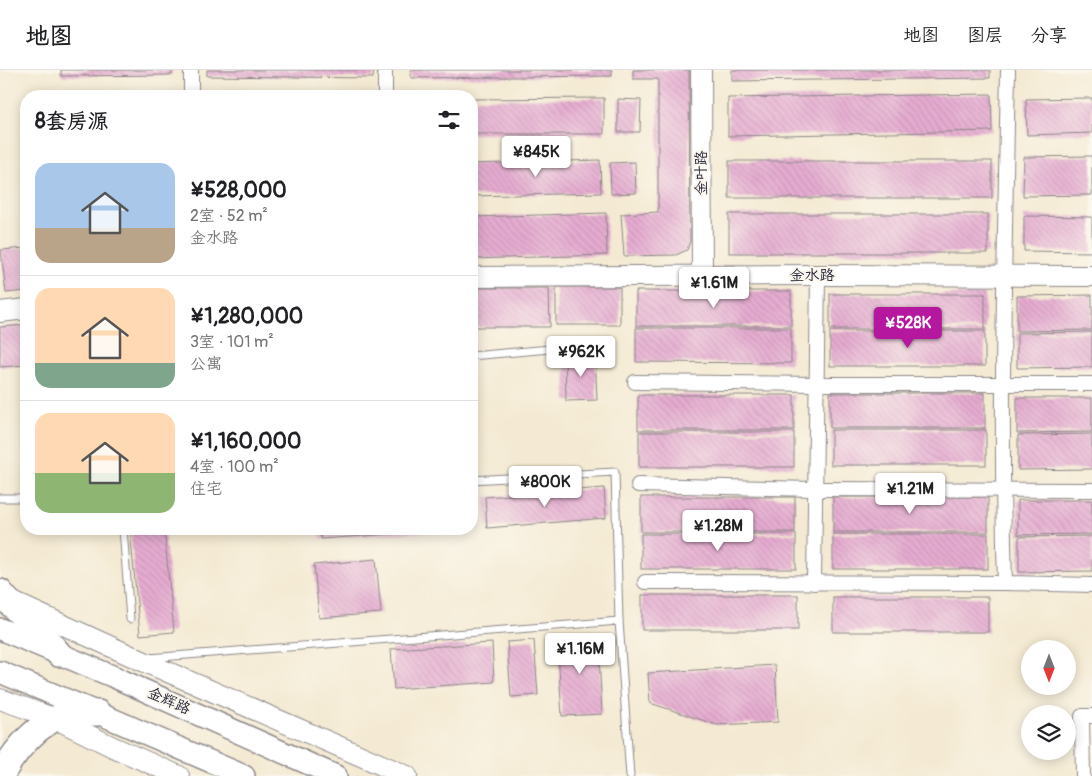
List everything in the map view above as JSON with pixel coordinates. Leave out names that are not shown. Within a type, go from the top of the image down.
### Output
[{"type":"highway","points":[[2,595],[24,619],[42,633],[59,654]]},
{"type":"highway","points":[[1,776],[17,751],[40,729],[69,714],[98,713]]},
{"type":"main road","name":"金辉路","points":[[0,629],[336,776]]},
{"type":"main road","points":[[0,672],[244,776]]},
{"type":"street","points":[[190,70],[190,90]]},
{"type":"street","points":[[385,70],[385,90]]},
{"type":"street","name":"金叶路","points":[[701,70],[702,276]]},
{"type":"street","points":[[1005,583],[1002,490],[1008,70]]},
{"type":"street","points":[[814,582],[818,275]]},
{"type":"street","name":"金水路","points":[[478,278],[818,275],[1092,276]]},
{"type":"street","points":[[0,312],[20,310]]},
{"type":"street","points":[[635,382],[1092,384]]},
{"type":"street","points":[[638,485],[815,489],[1092,490]]},
{"type":"street","points":[[645,582],[1092,585]]},
{"type":"street","points":[[2,595],[138,658],[407,776]]},
{"type":"street","points":[[0,699],[56,720],[179,776]]},
{"type":"street","points":[[1083,776],[1082,716],[1092,716]]},
{"type":"lane","points":[[478,355],[606,344]]},
{"type":"lane","points":[[478,480],[615,472],[619,621],[630,776]]},
{"type":"lane","points":[[0,498],[20,498]]},
{"type":"lane","points":[[123,535],[130,619]]},
{"type":"lane","points":[[138,658],[619,621]]},
{"type":"building","points":[[61,70],[172,70],[172,75],[61,76]]},
{"type":"building","points":[[207,70],[374,70],[373,78],[207,76]]},
{"type":"building","points":[[411,70],[612,70],[612,76],[411,78]]},
{"type":"building","points":[[633,70],[689,70],[690,241],[687,250],[676,255],[624,256],[621,214],[658,212],[658,79],[633,79]]},
{"type":"building","points":[[732,70],[990,70],[990,78],[732,81]]},
{"type":"building","points":[[991,94],[992,131],[728,136],[728,98]]},
{"type":"building","points":[[604,98],[604,134],[478,134],[478,99]]},
{"type":"building","points":[[1092,98],[1092,133],[1027,135],[1026,99]]},
{"type":"building","points":[[618,99],[641,100],[640,132],[618,132]]},
{"type":"building","points":[[1092,156],[1092,195],[1023,196],[1024,157]]},
{"type":"building","points":[[600,160],[601,193],[478,196],[478,164]]},
{"type":"building","points":[[729,161],[992,161],[992,198],[729,198]]},
{"type":"building","points":[[635,162],[636,193],[611,194],[610,163]]},
{"type":"building","points":[[606,213],[607,255],[478,259],[478,217]]},
{"type":"building","points":[[729,214],[988,214],[988,253],[729,253]]},
{"type":"building","points":[[1024,216],[1092,217],[1092,252],[1024,251]]},
{"type":"building","points":[[20,248],[20,292],[6,293],[1,250]]},
{"type":"building","points":[[556,287],[620,287],[620,325],[556,325]]},
{"type":"building","points":[[478,288],[549,288],[550,327],[478,327]]},
{"type":"building","points":[[636,291],[791,291],[791,326],[636,326]]},
{"type":"building","points":[[830,294],[985,294],[985,329],[830,329]]},
{"type":"building","points":[[1092,295],[1092,330],[1017,331],[1017,296]]},
{"type":"building","points":[[20,325],[20,365],[0,367],[0,327]]},
{"type":"building","points":[[636,328],[791,328],[791,363],[636,362]]},
{"type":"building","points":[[830,331],[985,331],[985,366],[830,366]]},
{"type":"building","points":[[1092,332],[1092,367],[1017,368],[1017,333]]},
{"type":"building","points":[[595,354],[597,400],[566,401],[565,355]]},
{"type":"building","points":[[830,393],[985,393],[985,428],[830,428]]},
{"type":"building","points":[[638,395],[794,395],[794,430],[638,430]]},
{"type":"building","points":[[1017,398],[1092,398],[1092,432],[1017,433]]},
{"type":"building","points":[[831,430],[986,430],[986,465],[831,465]]},
{"type":"building","points":[[639,432],[794,432],[794,467],[639,467]]},
{"type":"building","points":[[1092,434],[1092,469],[1018,470],[1018,435]]},
{"type":"building","points":[[604,488],[606,518],[487,528],[485,497]]},
{"type":"building","points":[[641,497],[795,497],[795,532],[641,532]]},
{"type":"building","points":[[833,497],[988,497],[988,532],[833,532]]},
{"type":"building","points":[[1018,500],[1092,500],[1092,534],[1018,535]]},
{"type":"building","points":[[641,534],[796,534],[796,569],[641,569]]},
{"type":"building","points":[[833,534],[988,534],[988,569],[833,569]]},
{"type":"building","points":[[131,535],[165,535],[174,632],[140,635]]},
{"type":"building","points":[[321,535],[377,535],[321,539]]},
{"type":"building","points":[[1092,536],[1092,571],[1019,572],[1019,537]]},
{"type":"building","points":[[376,559],[381,613],[319,618],[314,565]]},
{"type":"building","points":[[642,595],[798,595],[798,630],[642,630]]},
{"type":"building","points":[[833,597],[988,597],[988,632],[833,632]]},
{"type":"building","points":[[598,635],[602,714],[562,716],[557,637]]},
{"type":"building","points":[[534,640],[538,695],[511,697],[507,642]]},
{"type":"building","points":[[492,643],[494,682],[394,689],[391,649]]},
{"type":"building","points":[[775,665],[778,722],[717,725],[650,703],[648,673]]}]
